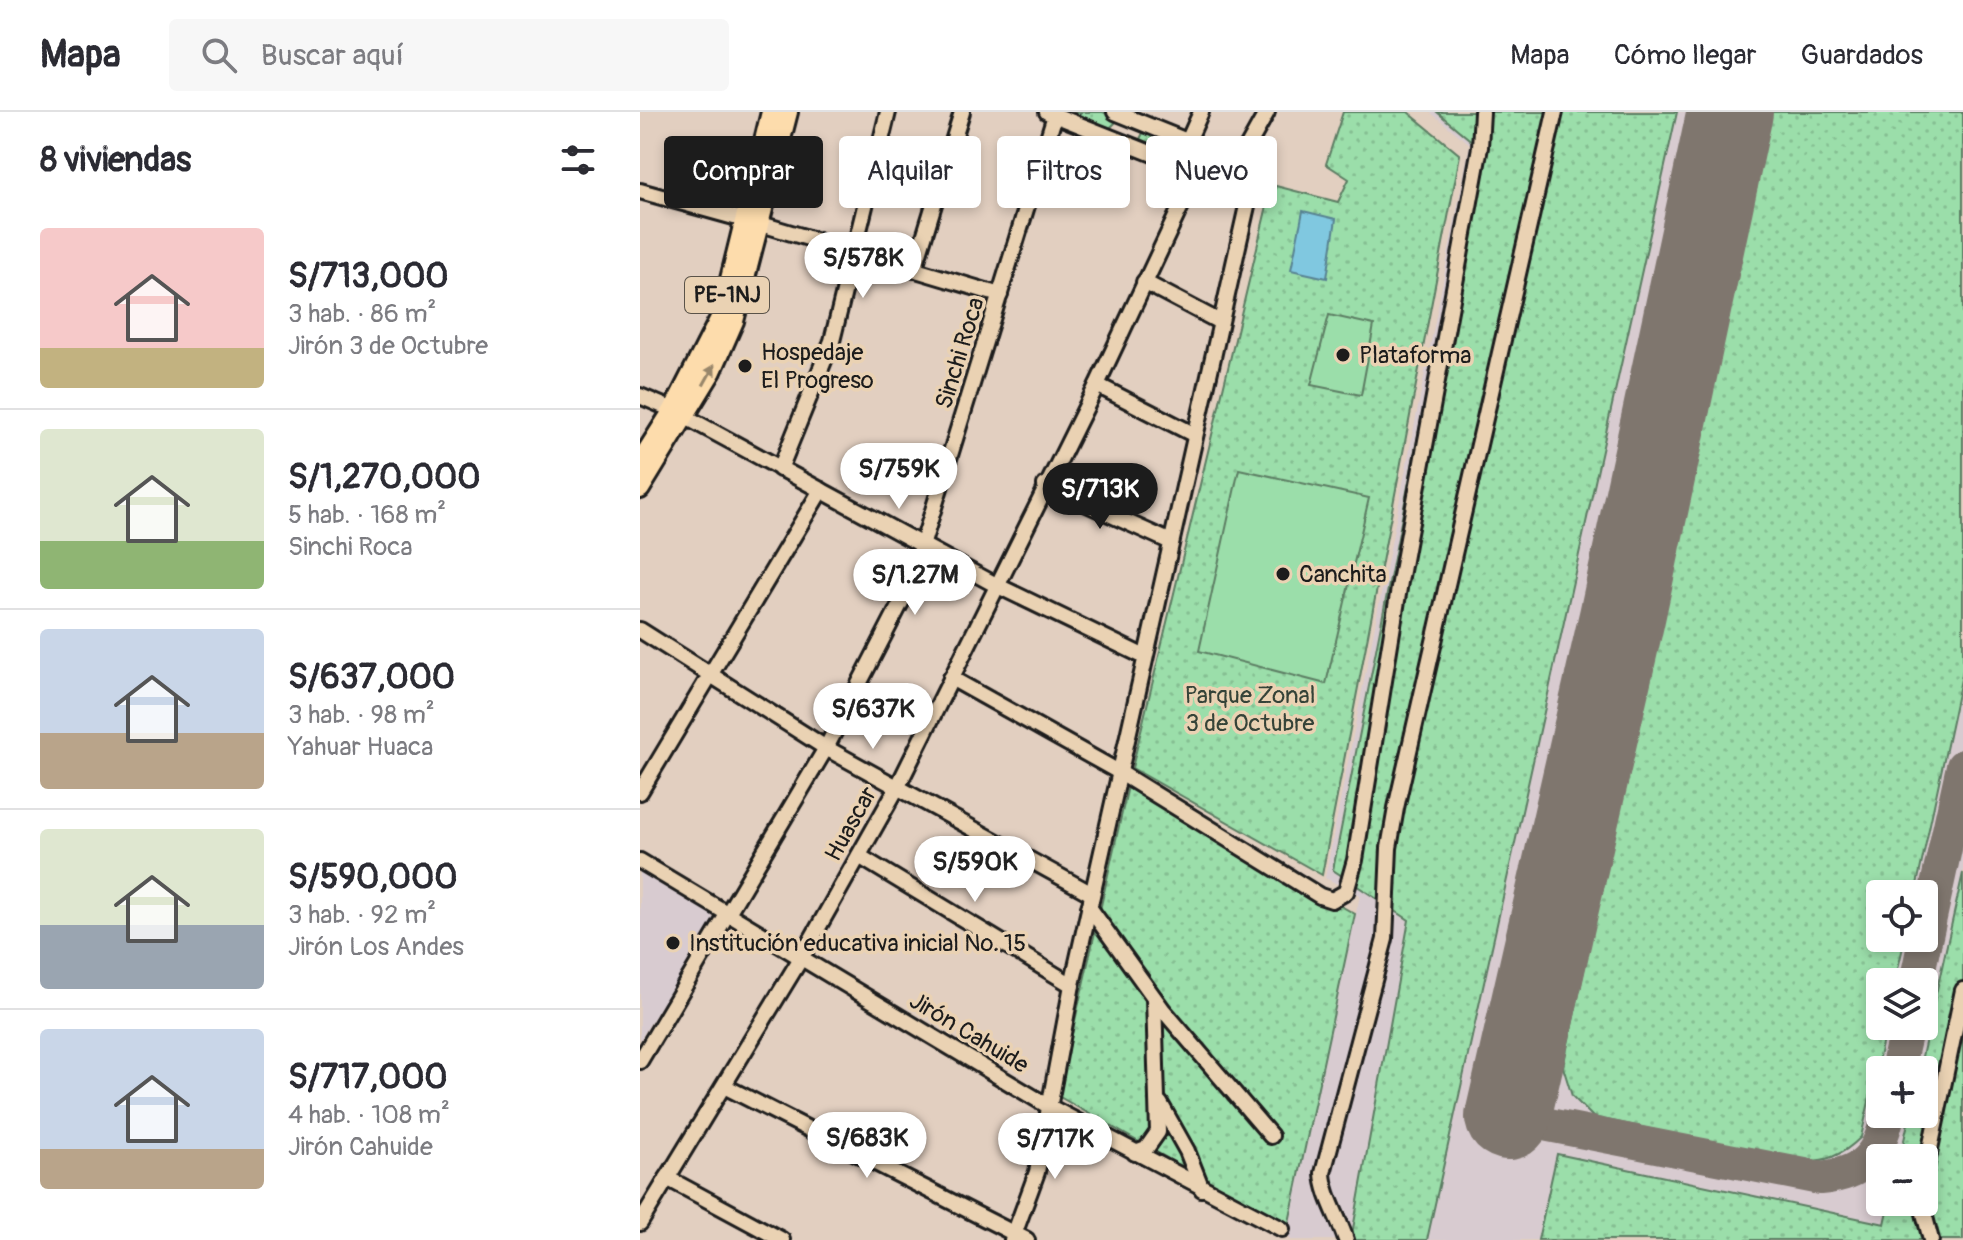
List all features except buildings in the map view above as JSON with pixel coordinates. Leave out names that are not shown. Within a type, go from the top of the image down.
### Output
[{"type":"main road","name":"PE-1NJ","points":[[753,222],[771,112]]},
{"type":"main road","name":"PE-1NJ","points":[[640,489],[679,414],[721,316],[788,112]]},
{"type":"main road","name":"PE-1NJ","points":[[640,462],[679,414]]},
{"type":"street","points":[[780,469],[832,341],[856,253],[888,112]]},
{"type":"street","points":[[914,270],[962,112]]},
{"type":"street","points":[[1115,112],[1142,117],[1178,136]]},
{"type":"street","points":[[1190,136],[1201,112]]},
{"type":"street","points":[[1254,136],[1267,112]]},
{"type":"street","points":[[951,678],[1119,772],[1320,896],[1332,900],[1346,892],[1355,860],[1400,582],[1464,237],[1483,126],[1482,112]]},
{"type":"street","points":[[1346,1240],[1335,1206],[1324,1187],[1323,1173],[1378,976],[1387,925],[1389,848],[1396,808],[1555,112]]},
{"type":"street","points":[[1051,114],[1146,152]]},
{"type":"street","name":"Sinchi Roca","points":[[640,1061],[826,748],[910,585],[925,547],[1051,114]]},
{"type":"street","points":[[1132,146],[1142,117]]},
{"type":"street","points":[[640,191],[1000,295]]},
{"type":"street","name":"Huascar","points":[[640,1223],[801,958],[898,786],[1097,385],[1180,208]]},
{"type":"street","points":[[724,1086],[1018,1238],[1034,1186],[1072,985],[1246,208]]},
{"type":"street","points":[[1144,282],[1220,322]]},
{"type":"street","points":[[1097,385],[1195,435]]},
{"type":"street","points":[[640,396],[996,585],[1145,657]]},
{"type":"street","points":[[1045,485],[1171,542]]},
{"type":"street","points":[[640,792],[821,490]]},
{"type":"street","points":[[640,630],[826,748],[898,786],[1091,901],[1154,998],[1271,1136]]},
{"type":"street","points":[[859,856],[1072,985]]},
{"type":"street","name":"Jirón Cahuide","points":[[640,861],[1048,1106],[1282,1229]]},
{"type":"street","points":[[1931,1144],[1963,990]]},
{"type":"street","points":[[1135,1153],[1154,1140],[1158,1132],[1160,1102],[1154,998]]},
{"type":"street","points":[[1160,1102],[1187,1151],[1202,1189]]},
{"type":"street","points":[[667,1178],[782,1240]]},
{"type":"street","points":[[1925,1216],[1931,1240]]},
{"type":"shaded area","points":[[1430,112],[1963,112],[1963,1240],[1291,1240],[1286,1234],[1360,895],[1325,878],[1470,144]]},
{"type":"shaded area","points":[[640,868],[711,911],[714,922],[640,1040]]},
{"type":"green space","points":[[1066,112],[1103,112],[1112,116],[1115,123],[1109,129]]},
{"type":"green space","name":"Parque Zonal 3 de Octubre","points":[[1343,112],[1408,112],[1460,155],[1322,875],[1132,768],[1266,208],[1277,208],[1277,186],[1338,202],[1349,179],[1326,164]]},
{"type":"green space","points":[[1437,112],[1677,112],[1427,1240],[1351,1240],[1409,920],[1333,870],[1475,144]]},
{"type":"green space","points":[[1771,112],[1963,112],[1963,670],[1918,880],[1866,880],[1866,952],[1902,952],[1898,968],[1866,968],[1866,1040],[1883,1040],[1879,1056],[1866,1056],[1866,1115],[1861,1137],[1847,1149],[1825,1159],[1799,1160],[1593,1117],[1572,1096],[1563,1067]]},
{"type":"green space","points":[[1145,129],[1162,136],[1146,136],[1146,144],[1139,141]]},
{"type":"green space","name":"Plataforma","points":[[1329,315],[1374,325],[1361,395],[1311,385]]},
{"type":"green space","name":"Canchita","points":[[1239,469],[1369,498],[1326,684],[1199,651]]},
{"type":"green space","points":[[1128,786],[1355,914],[1288,1227],[1058,1096]]},
{"type":"green space","points":[[1963,873],[1963,1240],[1538,1240],[1557,1154],[1885,1224],[1887,1216],[1938,1216],[1938,1144],[1903,1144],[1907,1128],[1938,1128],[1938,1056],[1922,1056],[1926,1040],[1938,1040],[1938,985]]},
{"type":"water","points":[[1303,211],[1336,219],[1327,278],[1291,270]]},
{"type":"taxiway","points":[[1919,968],[1963,766]]},
{"type":"taxiway","points":[[1900,1056],[1904,1040]]},
{"type":"taxiway","points":[[1508,1117],[1820,1178],[1848,1172],[1867,1160],[1880,1141],[1884,1128]]},
{"type":"runway","points":[[1508,1117],[1622,617],[1730,112]]},
{"type":"place","name":"Plataforma","points":[[1343,355]]},
{"type":"place","name":"Hospedaje El Progreso","points":[[745,366]]},
{"type":"place","name":"Canchita","points":[[1283,574]]},
{"type":"place","name":"Institución educativa inicial No. 15","points":[[673,943]]}]
